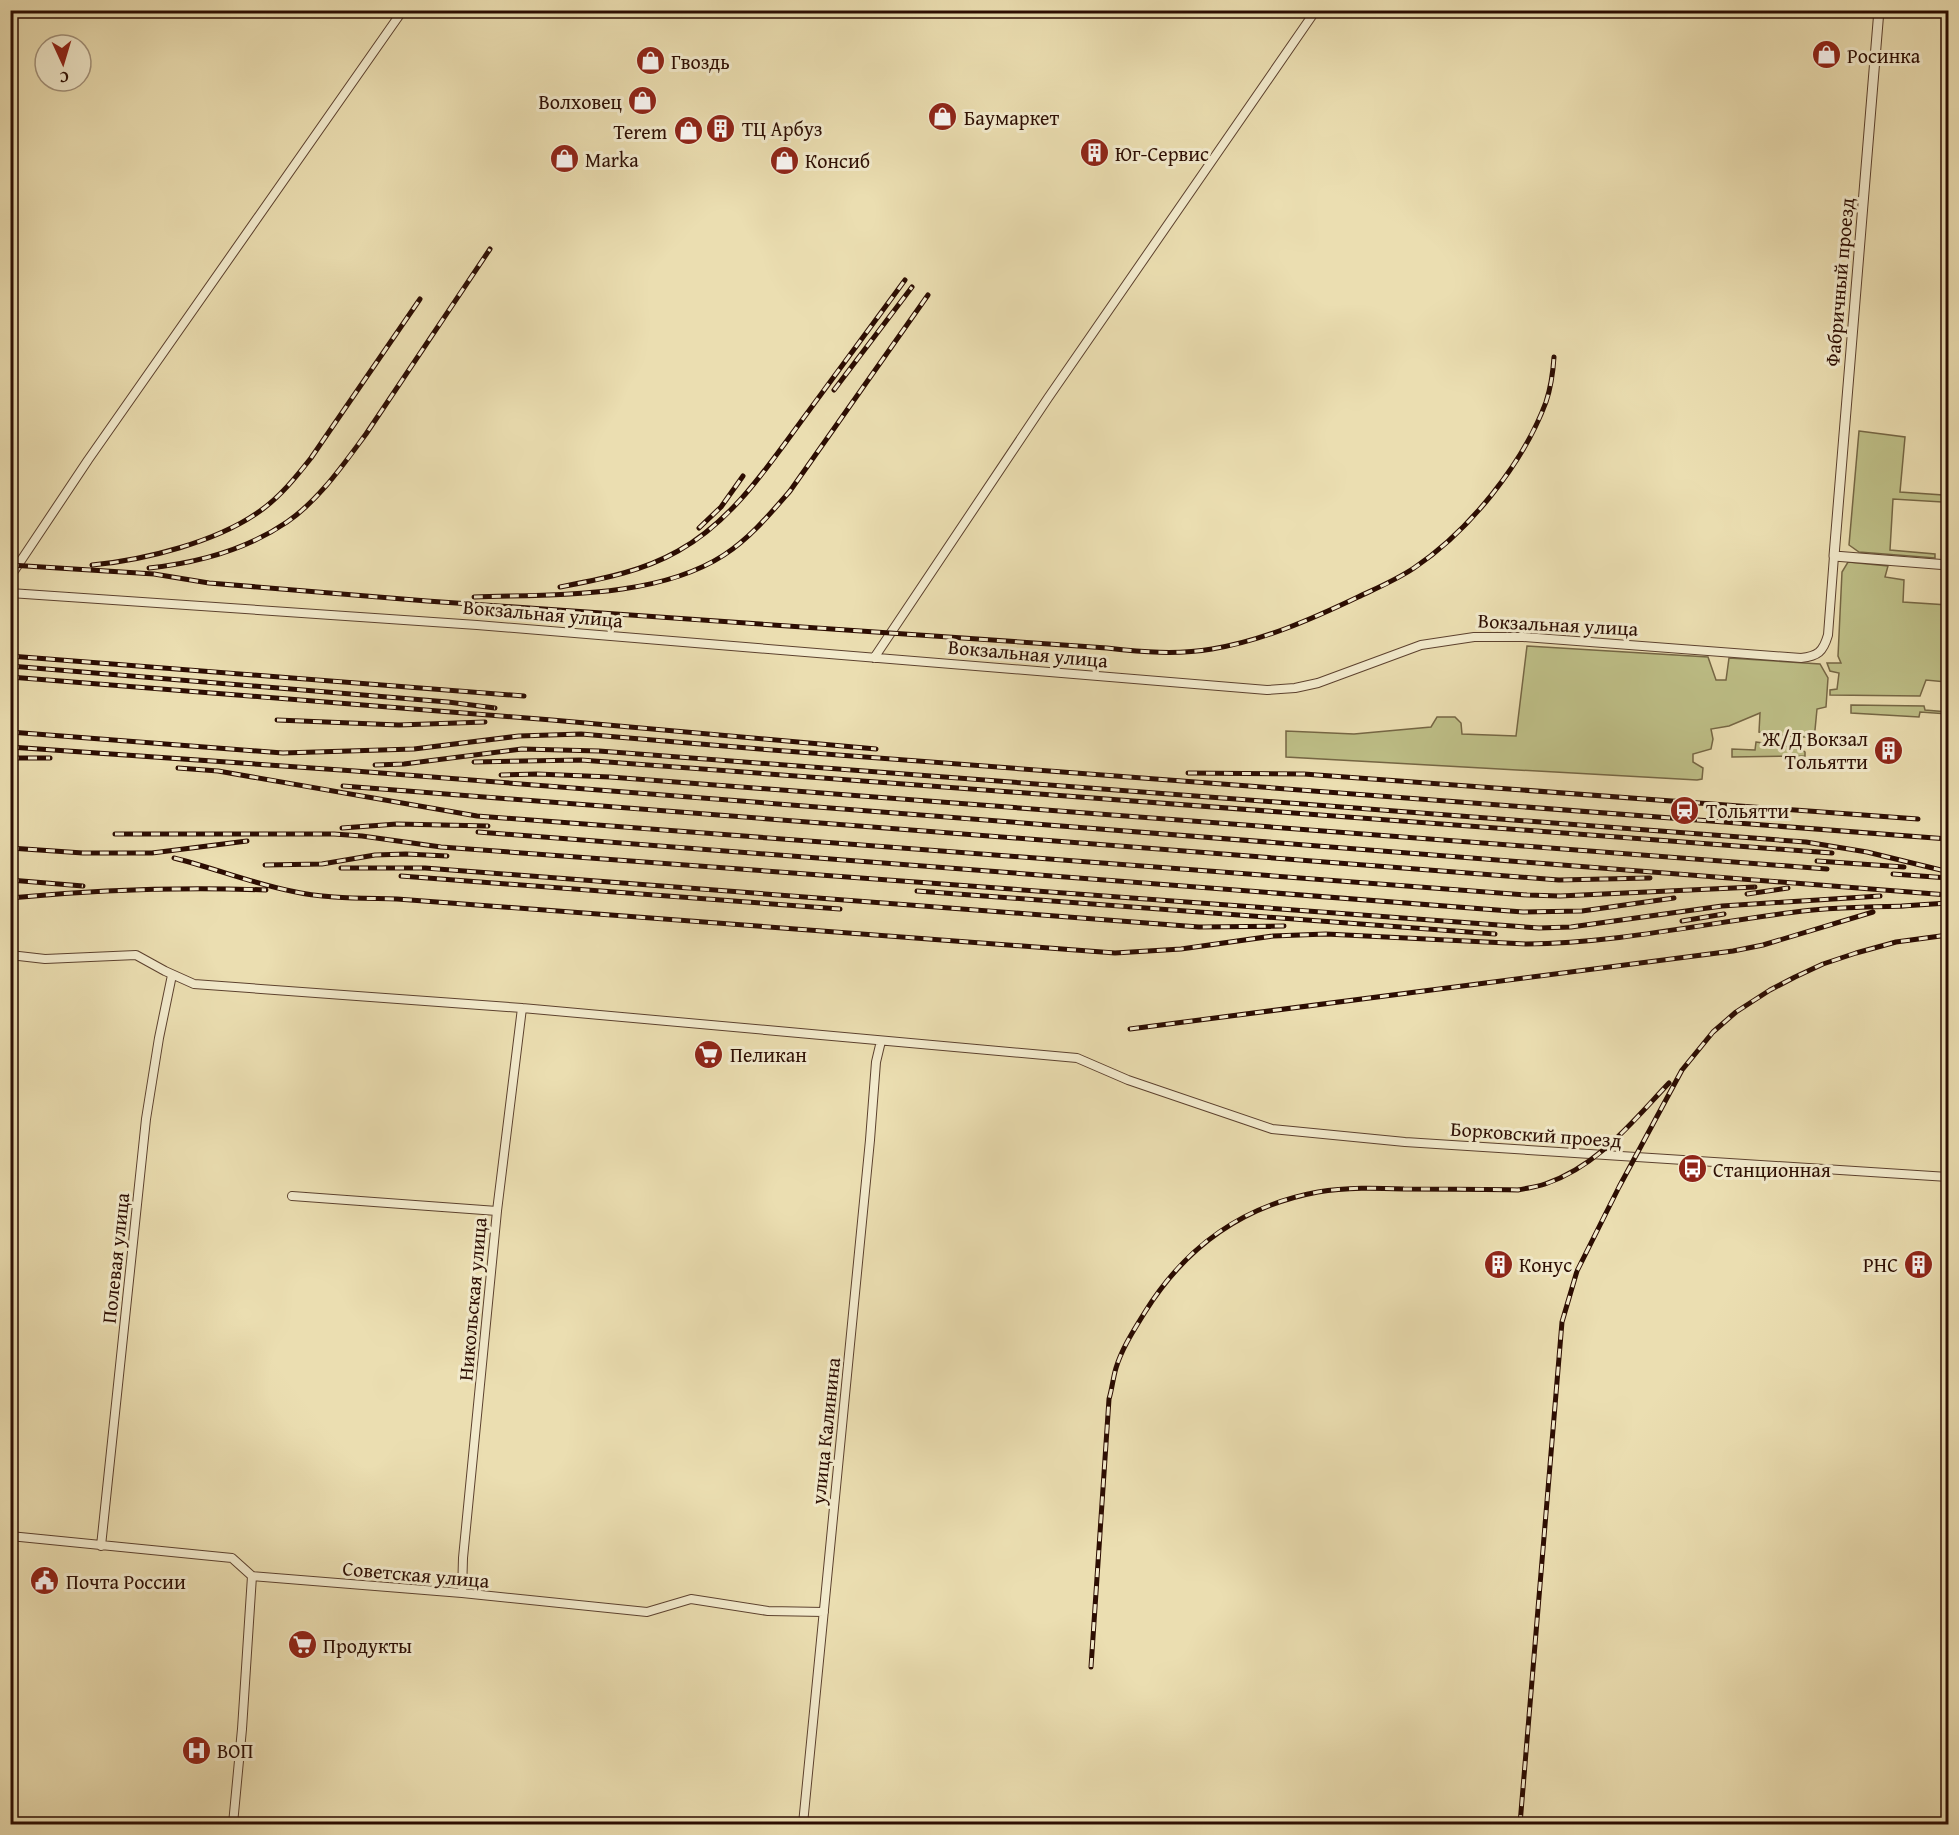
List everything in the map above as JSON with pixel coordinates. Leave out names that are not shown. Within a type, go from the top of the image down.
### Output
[{"type":"street","points":[[10,577],[88,460],[403,10]]},
{"type":"street","points":[[874,658],[1041,408],[1316,10]]},
{"type":"street","name":"Фабричный проезд","points":[[1834,556],[1879,10]]},
{"type":"street","points":[[1834,556],[1948,565]]},
{"type":"street","name":"Вокзальная улица","points":[[10,593],[465,625],[1268,690],[1318,683],[1421,645],[1474,636],[1778,657],[1812,657],[1820,654],[1828,635],[1834,556]]},
{"type":"street","points":[[10,955],[45,959],[136,955],[194,984],[522,1008],[881,1041]]},
{"type":"street","name":"Полевая улица","points":[[101,1546],[146,1119],[172,975]]},
{"type":"street","name":"Никольская улица","points":[[462,1593],[463,1558],[497,1211],[522,1008]]},
{"type":"street","name":"Борковский проезд","points":[[881,1041],[1077,1058],[1128,1080],[1272,1129],[1405,1142],[1948,1177]]},
{"type":"street","name":"улица Калинина","points":[[803,1824],[876,1062],[881,1041]]},
{"type":"street","points":[[292,1196],[497,1211]]},
{"type":"street","points":[[10,1536],[232,1557],[252,1576],[233,1824]]},
{"type":"street","name":"Советская улица","points":[[252,1576],[462,1593],[647,1612],[691,1599],[768,1611],[824,1612]]},
{"type":"green space","points":[[1859,431],[1905,437],[1900,492],[1943,495],[1942,502],[1893,499],[1890,550],[1935,554],[1935,558],[1859,552],[1849,545]]},
{"type":"green space","points":[[1848,562],[1888,566],[1885,577],[1904,580],[1903,602],[1948,605],[1946,682],[1926,680],[1920,696],[1830,695],[1830,690],[1837,689],[1839,673],[1830,671],[1827,663],[1841,663],[1838,656],[1842,572]]},
{"type":"green space","points":[[1527,646],[1708,657],[1716,680],[1726,680],[1729,658],[1820,664],[1828,678],[1826,707],[1817,709],[1815,730],[1809,737],[1759,732],[1760,713],[1729,726],[1711,729],[1713,739],[1711,749],[1693,754],[1693,762],[1703,768],[1702,779],[1697,780],[1286,757],[1286,731],[1354,734],[1431,727],[1437,717],[1455,717],[1461,723],[1462,734],[1516,736]]},
{"type":"green space","points":[[1851,705],[1924,706],[1925,710],[1948,712],[1948,714],[1920,712],[1919,717],[1851,713]]},
{"type":"green space","points":[[1756,742],[1800,748],[1805,752],[1805,756],[1732,757],[1732,749],[1755,750]]},
{"type":"railway","points":[[149,568],[203,559],[238,548],[271,532],[310,503],[366,434],[490,249]]},
{"type":"railway","points":[[560,587],[620,574],[650,564],[678,551],[717,523],[734,507],[765,470],[905,280]]},
{"type":"railway","points":[[834,390],[912,287]]},
{"type":"railway","points":[[474,597],[570,594],[636,587],[667,580],[697,569],[724,555],[751,533],[790,491],[928,295]]},
{"type":"railway","points":[[92,565],[135,559],[180,548],[223,532],[260,511],[287,486],[311,458],[420,299]]},
{"type":"railway","points":[[10,565],[154,574],[209,583],[427,601],[1146,652],[1199,651],[1249,641],[1305,621],[1393,580],[1435,553],[1474,516],[1509,472],[1523,449],[1546,402],[1552,380],[1554,357]]},
{"type":"railway","points":[[699,528],[721,507],[743,476]]},
{"type":"railway","points":[[10,656],[524,696]]},
{"type":"railway","points":[[10,666],[448,702],[495,708]]},
{"type":"railway","points":[[10,677],[552,720],[876,749]]},
{"type":"railway","points":[[277,720],[399,725],[485,722]]},
{"type":"railway","points":[[10,732],[283,753],[414,749],[519,736],[581,734],[1948,839]]},
{"type":"railway","points":[[10,747],[355,771],[1948,895]]},
{"type":"railway","points":[[375,765],[404,764],[522,749],[599,751],[1806,842],[1867,852],[1945,871]]},
{"type":"railway","points":[[10,758],[50,758]]},
{"type":"railway","points":[[474,762],[581,760],[1832,853]]},
{"type":"railway","points":[[178,768],[218,771],[477,816],[1527,895],[1560,896],[1755,887]]},
{"type":"railway","points":[[1188,773],[1304,774],[1918,819]]},
{"type":"railway","points":[[501,775],[610,777],[1827,869]]},
{"type":"railway","points":[[343,786],[1559,880],[1650,878]]},
{"type":"railway","points":[[342,828],[397,824],[488,826]]},
{"type":"railway","points":[[478,832],[1523,912],[1582,911],[1674,898]]},
{"type":"railway","points":[[115,834],[334,834],[441,847],[1539,928],[1571,927],[1722,906],[1880,896]]},
{"type":"railway","points":[[10,848],[83,853],[152,853],[247,841]]},
{"type":"railway","points":[[265,865],[322,864],[375,855],[447,856]]},
{"type":"railway","points":[[174,858],[261,884],[291,891],[344,898],[397,899],[1115,953],[1181,949],[1273,936],[1326,934],[1526,944],[1561,943],[1631,936],[1803,911],[1908,906]]},
{"type":"railway","points":[[1817,861],[1904,867]]},
{"type":"railway","points":[[341,868],[425,868],[1199,927],[1284,926]]},
{"type":"railway","points":[[1893,874],[1948,878]]},
{"type":"railway","points":[[401,876],[840,909]]},
{"type":"railway","points":[[10,880],[83,886]]},
{"type":"railway","points":[[1747,894],[1788,888]]},
{"type":"railway","points":[[10,898],[138,890],[266,890]]},
{"type":"railway","points":[[917,891],[1495,934]]},
{"type":"railway","points":[[1902,906],[1948,903]]},
{"type":"railway","points":[[1130,1029],[1733,951],[1763,945],[1873,912]]},
{"type":"railway","points":[[1682,921],[1724,914]]},
{"type":"railway","points":[[1520,1824],[1562,1322],[1577,1271],[1682,1070],[1713,1032],[1736,1012],[1770,990],[1823,964],[1896,942],[1948,935]]},
{"type":"railway","points":[[1091,1667],[1109,1399],[1114,1376],[1133,1332],[1161,1288],[1179,1267],[1218,1232],[1265,1207],[1290,1198],[1340,1189],[1518,1190],[1545,1184],[1582,1166],[1598,1154],[1669,1083]]},
{"type":"place","name":"Росинка","points":[[1826,55]]},
{"type":"place","name":"Гвоздь","points":[[650,61]]},
{"type":"place","name":"Волховец","points":[[643,101]]},
{"type":"place","name":"Баумаркет","points":[[943,117]]},
{"type":"place","name":"ТЦ Арбуз","points":[[721,128]]},
{"type":"place","name":"Terem","points":[[688,131]]},
{"type":"place","name":"Юг-Сервис","points":[[1094,153]]},
{"type":"place","name":"Marka","points":[[564,159]]},
{"type":"place","name":"Консиб","points":[[784,160]]},
{"type":"place","name":"Ж/Д Вокзал Тольятти","points":[[1889,750]]},
{"type":"place","name":"Тольятти","points":[[1685,810]]},
{"type":"place","name":"Пеликан","points":[[709,1054]]},
{"type":"place","name":"Станционная","points":[[1692,1169]]},
{"type":"place","name":"Конус","points":[[1498,1264]]},
{"type":"place","name":"РНС","points":[[1919,1264]]},
{"type":"place","name":"Почта России","points":[[45,1581]]},
{"type":"place","name":"Продукты","points":[[302,1645]]},
{"type":"place","name":"ВОП","points":[[196,1750]]}]
